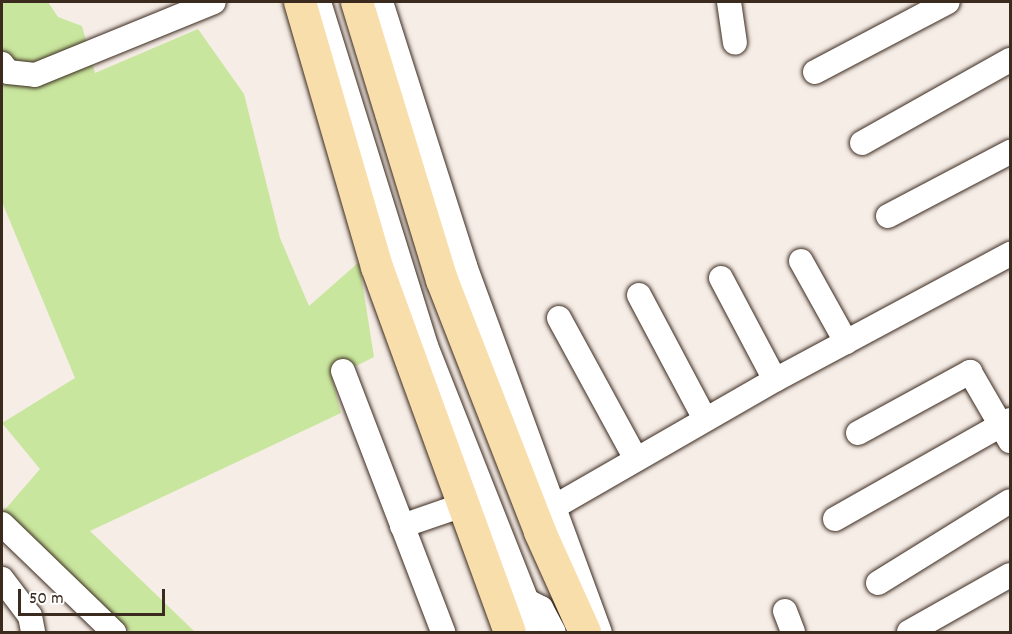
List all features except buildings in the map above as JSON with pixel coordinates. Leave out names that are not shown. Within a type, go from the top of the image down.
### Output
[{"type":"main road","points":[[300,2],[377,267],[460,506],[510,633]]},
{"type":"main road","points":[[357,2],[442,280],[534,519],[585,633]]},
{"type":"street","points":[[2,64],[8,72],[35,75],[214,2]]},
{"type":"street","points":[[319,2],[426,345],[527,601],[523,617],[528,633]]},
{"type":"street","points":[[381,2],[465,266],[600,633]]},
{"type":"street","points":[[729,2],[735,43]]},
{"type":"street","points":[[815,72],[948,2]]},
{"type":"street","points":[[862,143],[1011,60]]},
{"type":"street","points":[[888,216],[1011,152]]},
{"type":"street","points":[[554,507],[775,380],[1011,254]]},
{"type":"street","points":[[801,261],[846,342]]},
{"type":"street","points":[[721,278],[775,380]]},
{"type":"street","points":[[639,295],[705,419]]},
{"type":"street","points":[[559,318],[636,459]]},
{"type":"street","points":[[343,371],[443,633]]},
{"type":"street","points":[[835,519],[1007,429],[973,373],[965,372],[858,432]]},
{"type":"street","points":[[878,583],[1011,501]]},
{"type":"street","points":[[402,526],[460,506]]},
{"type":"street","points":[[2,524],[114,633]]},
{"type":"street","points":[[909,633],[1011,575]]},
{"type":"street","points":[[2,579],[30,616],[33,633]]},
{"type":"street","points":[[527,601],[541,608],[554,633]]},
{"type":"green space","points":[[2,2],[48,2],[58,17],[82,26],[95,73],[198,29],[244,94],[280,238],[309,306],[359,262],[374,357],[332,378],[341,413],[90,531],[195,632],[131,632],[2,513],[40,469],[2,423],[75,378],[2,202]]}]
